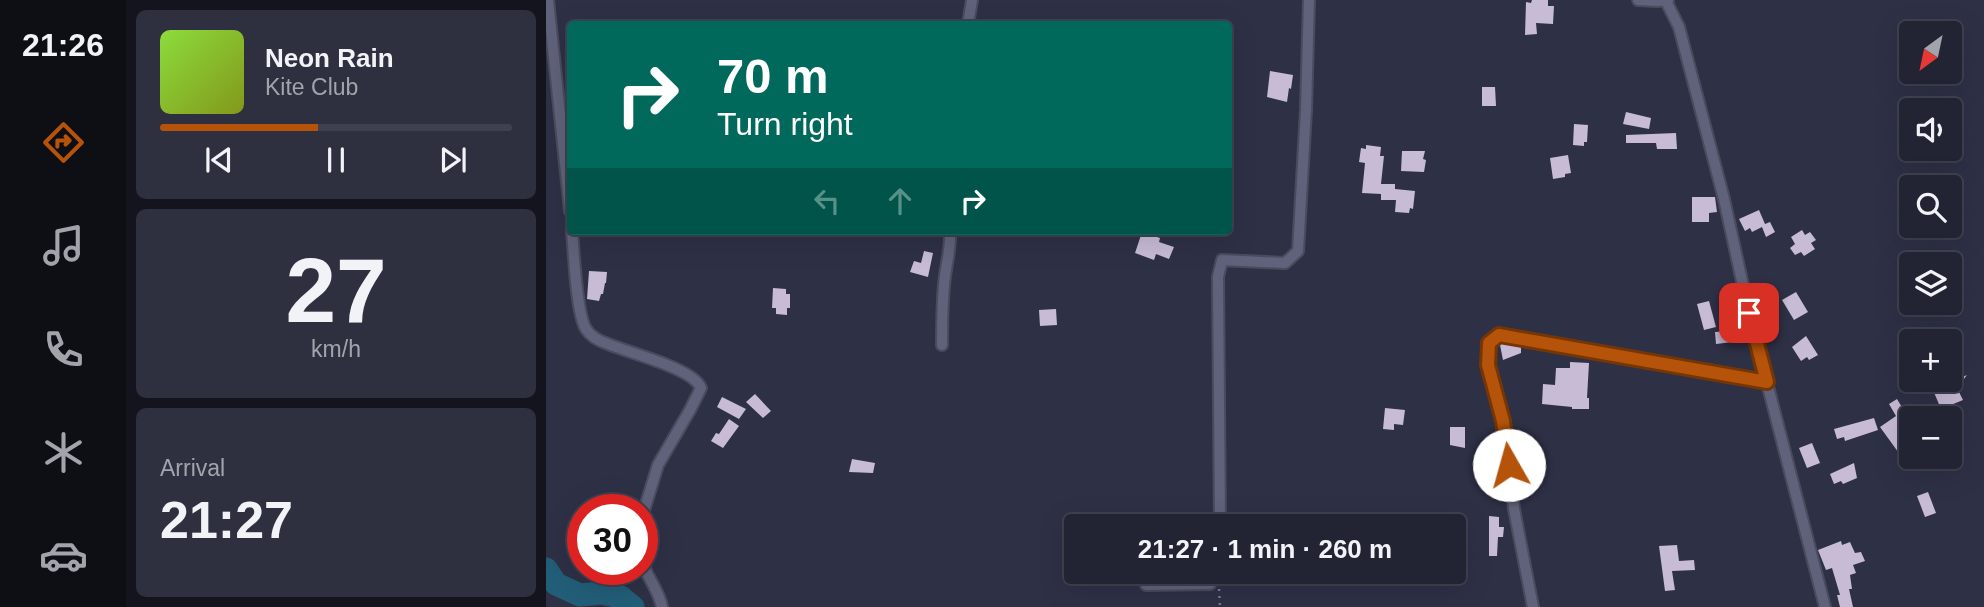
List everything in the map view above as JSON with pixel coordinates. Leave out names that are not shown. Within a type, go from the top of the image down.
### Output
[{"type":"street","points":[[548,0],[567,182]]},
{"type":"street","points":[[968,21],[972,0]]},
{"type":"street","points":[[1220,514],[1218,277],[1222,260],[1285,263],[1298,251],[1309,0]]},
{"type":"street","points":[[1638,0],[1667,0],[1679,27],[1825,607]]},
{"type":"street","points":[[572,235],[583,323],[589,332],[596,339],[687,373],[701,388],[658,465],[649,494]]},
{"type":"street","points":[[942,345],[942,309],[950,235]]},
{"type":"street","points":[[1533,607],[1514,509],[1503,421],[1488,365],[1489,343],[1499,335],[1767,382]]},
{"type":"street","points":[[1146,585],[1210,584]]},
{"type":"street","points":[[653,585],[663,607]]},
{"type":"building","points":[[1532,0],[1548,0],[1548,6],[1554,6],[1553,24],[1536,23],[1537,34],[1525,35],[1526,2],[1531,3]]},
{"type":"building","points":[[1270,71],[1293,75],[1287,102],[1267,97]]},
{"type":"building","points":[[1482,87],[1495,87],[1496,106],[1482,106]]},
{"type":"building","points":[[1626,112],[1651,118],[1649,129],[1623,124]]},
{"type":"building","points":[[1574,124],[1588,125],[1587,142],[1584,142],[1584,146],[1573,145]]},
{"type":"building","points":[[1676,133],[1677,149],[1657,149],[1656,143],[1626,143],[1626,135]]},
{"type":"building","points":[[1366,145],[1381,147],[1380,156],[1384,156],[1381,184],[1395,184],[1395,189],[1415,191],[1413,209],[1410,208],[1409,213],[1395,212],[1396,200],[1381,200],[1381,194],[1362,193],[1365,163],[1359,162],[1361,148],[1366,149]]},
{"type":"building","points":[[1402,151],[1425,151],[1424,172],[1401,171]]},
{"type":"building","points":[[1568,155],[1571,173],[1553,179],[1550,158]]},
{"type":"building","points":[[1692,197],[1715,197],[1717,212],[1709,213],[1709,222],[1692,222]]},
{"type":"building","points":[[1759,210],[1765,224],[1770,222],[1775,232],[1766,237],[1762,227],[1752,232],[1750,228],[1745,231],[1739,219]]},
{"type":"building","points":[[1802,230],[1805,235],[1810,232],[1816,240],[1811,243],[1815,249],[1804,256],[1801,252],[1795,255],[1790,248],[1795,244],[1791,237]]},
{"type":"building","points":[[1141,235],[1160,238],[1159,242],[1174,247],[1169,259],[1156,254],[1154,260],[1135,253]]},
{"type":"building","points":[[924,251],[933,253],[928,277],[910,272],[914,261],[921,263]]},
{"type":"building","points":[[589,271],[607,272],[599,301],[587,299]]},
{"type":"building","points":[[773,288],[786,289],[786,294],[790,294],[787,315],[776,314],[776,308],[772,308]]},
{"type":"building","points":[[1796,292],[1808,312],[1794,320],[1782,300]]},
{"type":"building","points":[[1709,301],[1716,327],[1704,330],[1697,304]]},
{"type":"building","points":[[1056,309],[1057,325],[1040,326],[1039,310]]},
{"type":"building","points":[[1740,330],[1741,341],[1716,344],[1715,332]]},
{"type":"building","points":[[1806,336],[1818,355],[1801,361],[1792,347]]},
{"type":"building","points":[[1501,343],[1521,347],[1521,353],[1503,360]]},
{"type":"building","points":[[1570,362],[1589,363],[1589,409],[1542,404],[1543,384],[1555,385],[1556,368],[1570,368]]},
{"type":"building","points":[[1934,392],[1959,392],[1963,400],[1948,406],[1940,406]]},
{"type":"building","points":[[755,394],[771,411],[763,418],[746,402]]},
{"type":"building","points":[[722,397],[746,409],[739,419],[717,407]]},
{"type":"building","points":[[1897,399],[1901,406],[1899,406],[1899,453],[1880,427],[1896,416],[1889,404]]},
{"type":"building","points":[[1385,408],[1405,410],[1403,425],[1394,424],[1394,430],[1383,429]]},
{"type":"building","points":[[1874,418],[1878,430],[1845,441],[1844,437],[1837,439],[1834,429]]},
{"type":"building","points":[[729,419],[739,426],[723,448],[711,441]]},
{"type":"building","points":[[1450,427],[1465,427],[1465,448],[1450,445]]},
{"type":"building","points":[[1812,443],[1820,463],[1807,468],[1799,448]]},
{"type":"building","points":[[852,459],[875,463],[873,473],[849,472]]},
{"type":"building","points":[[1854,463],[1857,478],[1843,484],[1841,481],[1834,484],[1830,474]]},
{"type":"building","points":[[1928,492],[1936,513],[1925,517],[1917,496]]},
{"type":"building","points":[[1489,516],[1499,517],[1499,527],[1504,527],[1503,537],[1498,537],[1497,556],[1489,556]]},
{"type":"building","points":[[1841,541],[1842,545],[1850,542],[1855,553],[1861,552],[1865,561],[1853,565],[1856,573],[1850,575],[1852,589],[1849,589],[1853,607],[1840,607],[1837,595],[1840,595],[1832,568],[1826,570],[1818,550]]},
{"type":"building","points":[[1677,545],[1679,561],[1694,560],[1695,570],[1672,571],[1675,590],[1665,591],[1659,546]]},
{"type":"waterway","points":[[546,569],[556,584],[580,595],[601,593],[621,597],[633,607]]},
{"type":"route","points":[[1509,465],[1503,421],[1488,365],[1489,343],[1499,335],[1767,382],[1749,313]]}]
